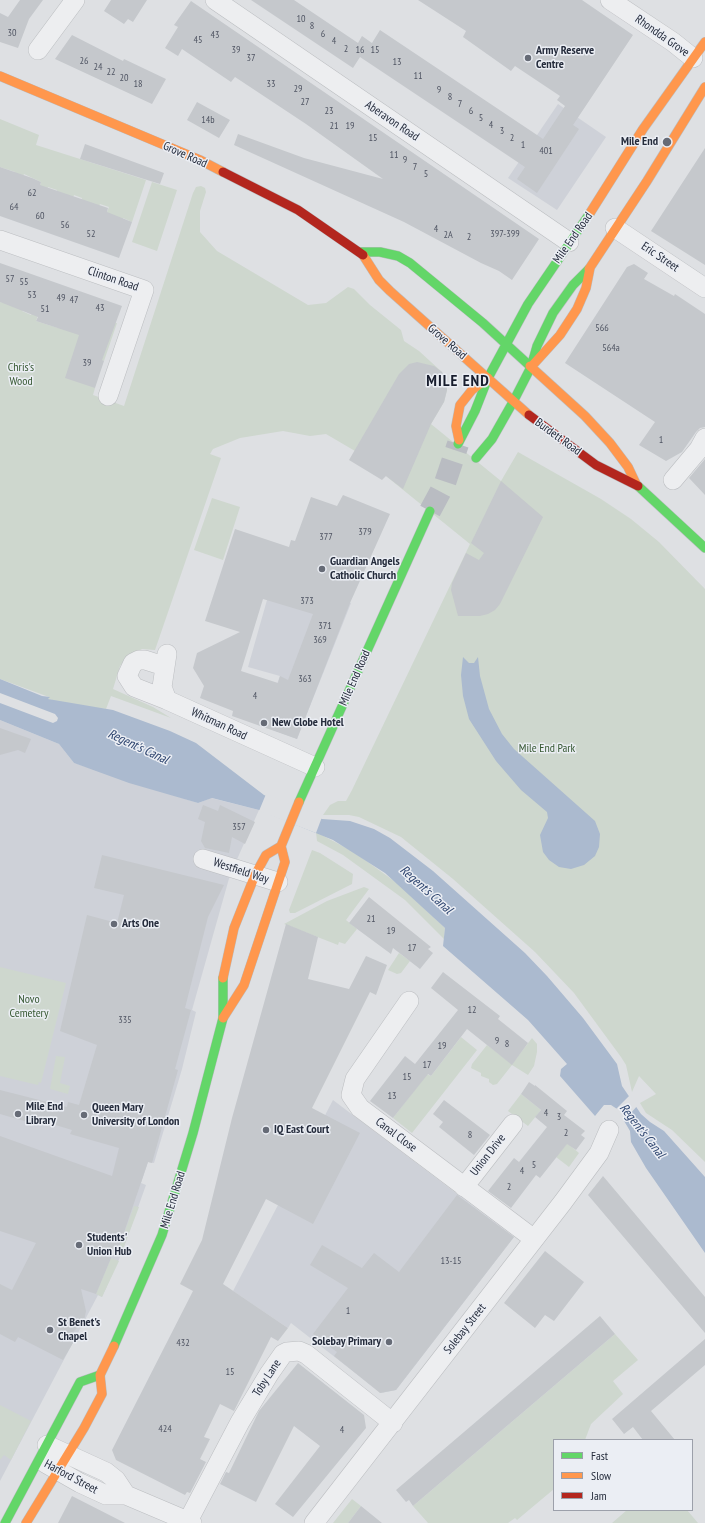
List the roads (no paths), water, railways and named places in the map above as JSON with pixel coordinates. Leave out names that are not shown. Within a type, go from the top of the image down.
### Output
[{"type":"main road","name":"Mile End Road","points":[[488,378],[472,390],[460,405],[456,426],[458,442],[475,411],[488,378],[528,304],[597,203],[642,128],[705,42]]},
{"type":"main road","name":"Grove Road","points":[[0,76],[217,169],[298,210],[361,252],[376,276],[390,292],[488,378]]},
{"type":"main road","points":[[476,458],[492,439],[513,402],[531,367],[537,346],[553,313],[573,286],[590,268],[647,181],[705,87]]},
{"type":"main road","points":[[361,252],[380,252],[398,256],[410,263],[506,344]]},
{"type":"main road","points":[[531,367],[555,340],[577,309],[586,288],[590,268]]},
{"type":"main road","name":"Burdett Road","points":[[506,344],[585,416],[610,443],[628,467],[636,484]]},
{"type":"main road","name":"Burdett Road","points":[[488,378],[513,402],[544,428],[596,464],[636,484],[705,548]]},
{"type":"main road","name":"Mile End Road","points":[[100,1375],[125,1323],[162,1235],[193,1133],[224,1018],[244,985],[285,862],[281,846],[430,511]]},
{"type":"main road","name":"Mile End Road","points":[[224,1018],[222,983],[231,940],[255,875],[266,855],[281,846]]},
{"type":"main road","points":[[5,1523],[80,1382],[100,1375],[102,1394],[26,1523]]},
{"type":"street","points":[[38,50],[75,0]]},
{"type":"street","name":"Aberavon Road","points":[[215,0],[569,242]]},
{"type":"street","name":"Rhondda Grove","points":[[610,0],[673,42],[693,58]]},
{"type":"street","name":"Eric Street","points":[[615,228],[705,288]]},
{"type":"street","name":"Clinton Road","points":[[0,240],[144,290],[108,396]]},
{"type":"street","points":[[673,480],[700,449],[705,438]]},
{"type":"street","name":"Whitman Road","points":[[167,700],[162,687],[166,660],[139,660],[133,663],[127,676],[134,687],[167,700],[315,767]]},
{"type":"street","name":"Westfield Way","points":[[203,859],[278,882]]},
{"type":"street","name":"Canal Close","points":[[409,1001],[355,1079],[351,1095],[360,1108],[534,1239]]},
{"type":"street","name":"Union Drive","points":[[464,1187],[513,1124]]},
{"type":"street","name":"Solebay Street","points":[[314,1523],[393,1423],[595,1158],[609,1130]]},
{"type":"street","name":"Toby Lane","points":[[190,1522],[240,1422],[269,1374],[283,1354],[287,1352],[299,1350],[306,1354],[393,1423]]},
{"type":"street","name":"Harford Street","points":[[43,1452],[68,1454],[106,1472],[116,1480],[126,1495]]},
{"type":"street","name":"Harford Street","points":[[43,1452],[57,1470],[106,1496],[126,1495],[190,1522]]},
{"type":"water","points":[[463,657],[469,663],[474,663],[478,657],[480,676],[489,709],[502,734],[514,749],[595,821],[600,834],[599,847],[595,856],[584,865],[571,869],[559,867],[549,860],[543,852],[540,835],[548,818],[547,812],[521,790],[496,761],[469,719],[463,696],[461,675]]},
{"type":"water","name":"Regent's Canal","points":[[0,679],[42,696],[50,697],[48,699],[113,710],[170,731],[196,743],[264,795],[322,819],[350,821],[374,829],[390,838],[433,871],[525,953],[547,976],[583,1018],[617,1064],[622,1086],[641,1114],[664,1131],[705,1177],[705,1253],[646,1168],[631,1142],[630,1131],[617,1109],[611,1105],[604,1105],[595,1116],[560,1076],[561,1069],[567,1064],[528,1020],[443,946],[445,928],[385,873],[333,840],[259,810],[212,798],[198,803],[129,783],[74,763],[59,744],[0,720],[0,703],[53,723],[57,721],[58,718],[55,714],[0,693]]},
{"type":"tunnel","points":[[430,511],[445,483],[458,444]]},
{"type":"place","name":"Army Reserve Centre","points":[[528,58]]},
{"type":"place","name":"Mile End","points":[[667,142]]},
{"type":"place","name":"Guardian Angels Catholic Church","points":[[322,569]]},
{"type":"place","name":"New Globe Hotel","points":[[264,723]]},
{"type":"place","name":"Arts One","points":[[114,924]]},
{"type":"place","name":"Mile End Library","points":[[18,1114]]},
{"type":"place","name":"Queen Mary University of London","points":[[84,1115]]},
{"type":"place","name":"IQ East Court","points":[[266,1130]]},
{"type":"place","name":"Students' Union Hub","points":[[79,1245]]},
{"type":"place","name":"St Benet's Chapel","points":[[50,1330]]},
{"type":"place","name":"Solebay Primary","points":[[389,1342]]},
{"type":"district","name":"MILE END","points":[[458,381]]},
{"type":"park label","name":"Chris's Wood","points":[[21,375]]},
{"type":"park label","name":"Mile End Park","points":[[547,749]]},
{"type":"park label","name":"Novo Cemetery","points":[[29,1007]]}]
